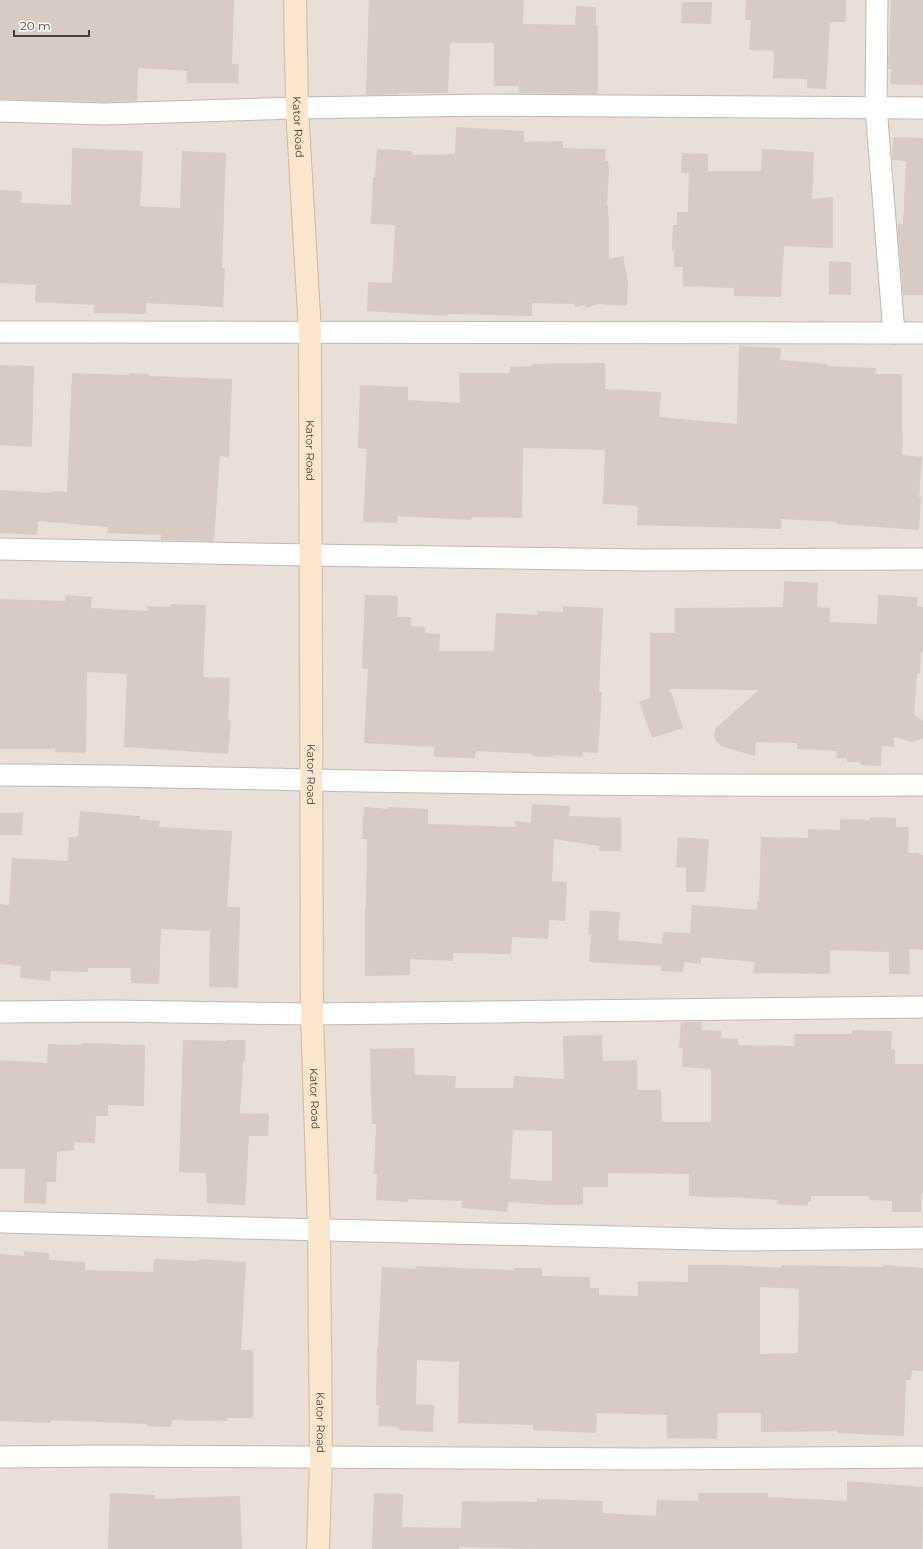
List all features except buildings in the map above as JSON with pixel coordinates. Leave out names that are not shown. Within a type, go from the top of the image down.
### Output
[{"type":"main road","name":"Kator Road","points":[[295,0],[297,108],[310,332],[312,1014],[319,1230],[321,1457],[318,1549]]},
{"type":"street","points":[[878,0],[876,107],[894,333]]},
{"type":"street","points":[[0,111],[104,114],[297,108],[486,105],[923,108]]},
{"type":"street","points":[[0,332],[923,333]]},
{"type":"street","points":[[0,549],[644,560],[923,559]]},
{"type":"street","points":[[0,775],[800,786],[923,785]]},
{"type":"street","points":[[0,1012],[111,1011],[312,1014],[923,1007]]},
{"type":"street","points":[[0,1222],[740,1240],[923,1238]]},
{"type":"street","points":[[0,1457],[646,1459],[923,1457]]},
{"type":"shaded area","points":[[0,0],[923,0],[923,1549],[0,1549]]}]
